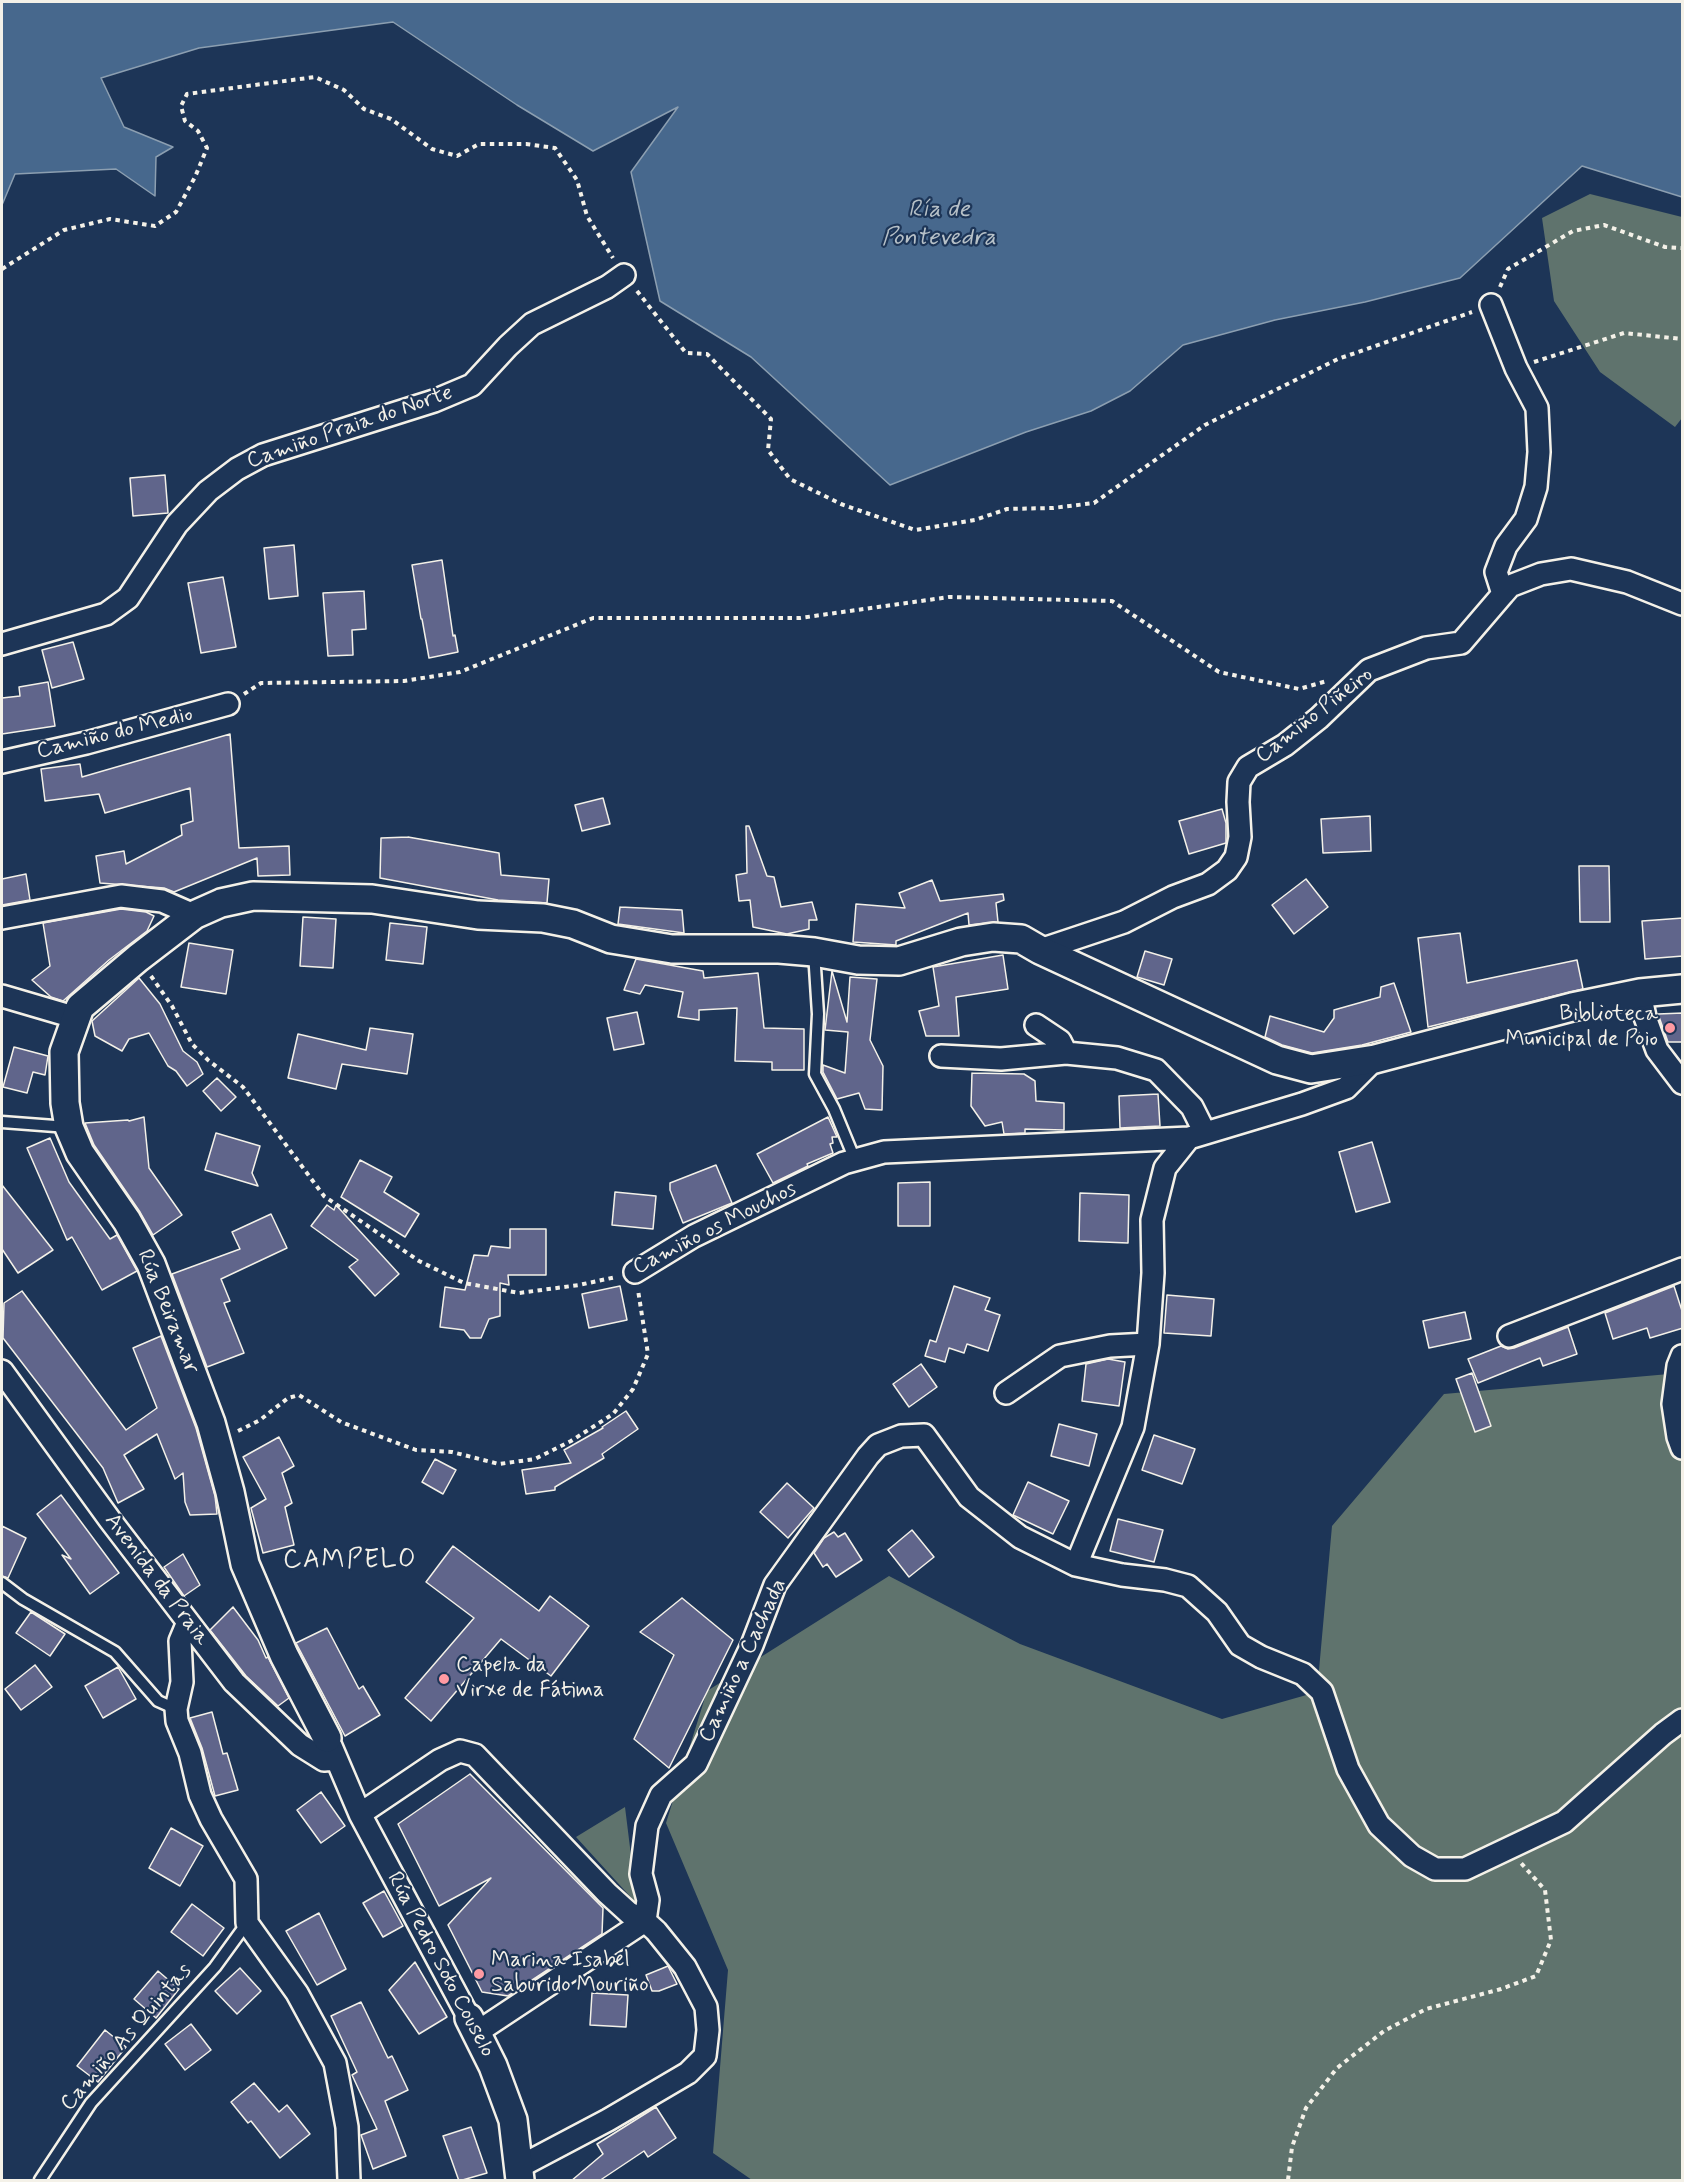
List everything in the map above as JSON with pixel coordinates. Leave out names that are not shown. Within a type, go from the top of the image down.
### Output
[{"type":"street","name":"Camiño Praia do Norte","points":[[2,644],[106,614],[128,598],[177,524],[208,491],[237,469],[263,455],[434,401],[472,385],[532,324],[607,287],[624,275]]},
{"type":"street","points":[[1491,305],[1516,368],[1537,408],[1539,452],[1536,487],[1526,519],[1506,546],[1496,572],[1503,594]]},
{"type":"street","name":"Camiño Piñeiro","points":[[1040,950],[1124,922],[1173,897],[1208,884],[1227,870],[1236,857],[1240,837],[1239,782],[1248,767],[1285,745],[1319,718],[1369,670],[1426,648],[1461,643],[1510,586],[1541,574],[1571,568],[1628,582],[1683,604]]},
{"type":"street","name":"Camiño do Medio","points":[[2,762],[86,743],[228,704]]},
{"type":"street","points":[[2,918],[121,896],[162,901],[194,915]]},
{"type":"street","name":"Rúa Beiramar","points":[[331,1748],[284,1655],[245,1564],[230,1492],[216,1443],[151,1264],[127,1221],[80,1153],[69,1127],[65,1103],[64,1052],[80,1007],[194,915],[221,903],[253,896],[372,898],[478,915],[543,918],[573,924],[611,939],[672,949],[779,949],[814,952],[858,960],[899,961],[961,942],[993,937],[1021,939],[1040,950],[1277,1060],[1311,1069],[1375,1059],[1572,1007],[1640,993],[1683,989]]},
{"type":"street","points":[[1640,993],[1645,1017],[1657,1050],[1683,1083]]},
{"type":"street","points":[[2,996],[77,1018]]},
{"type":"street","points":[[1036,1025],[1060,1041],[1066,1053]]},
{"type":"street","points":[[941,1056],[1001,1059],[1066,1053],[1117,1058],[1156,1070],[1192,1107],[1197,1136],[1165,1168],[1152,1220],[1153,1272],[1148,1344],[1133,1427],[1076,1565],[1188,1586],[1217,1612],[1240,1645],[1261,1657],[1304,1674],[1322,1692],[1348,1769],[1378,1825],[1412,1856],[1435,1869],[1466,1869],[1564,1822],[1663,1734],[1683,1720]]},
{"type":"street","name":"Camiño os Mouchos","points":[[635,1272],[694,1236],[844,1163],[884,1152],[1197,1136],[1346,1088],[1375,1059]]},
{"type":"street","points":[[1509,1336],[1683,1269]]},
{"type":"street","points":[[1006,1393],[1060,1356],[1110,1346],[1148,1344]]},
{"type":"street","points":[[1683,1356],[1678,1366],[1673,1404],[1678,1437],[1683,1448]]},
{"type":"street","name":"Avenida da Praia","points":[[2,1371],[234,1682],[300,1745],[324,1760],[331,1748]]},
{"type":"street","name":"Camiño a Cachada","points":[[645,1921],[648,1900],[641,1874],[647,1826],[661,1795],[696,1764],[752,1645],[775,1585],[878,1445],[901,1436],[924,1435],[969,1497],[1020,1537],[1076,1565]]},
{"type":"street","points":[[188,1622],[180,1641],[182,1682],[176,1709],[177,1721],[189,1753],[200,1795],[211,1819],[246,1879],[247,1923],[297,1993],[335,2063],[347,2127],[350,2181]]},
{"type":"street","name":"Rúa Pedro Soto Couselo","points":[[331,1748],[360,1814],[493,2066],[513,2120],[519,2174]]},
{"type":"street","points":[[360,1814],[440,1760],[460,1750],[476,1755],[607,1893],[629,1913],[645,1921],[685,1967],[706,2007],[708,2030],[705,2056],[688,2073],[519,2174]]},
{"type":"street","points":[[473,2026],[645,1921]]},
{"type":"lane","points":[[814,952],[818,1014],[815,1074],[834,1109],[855,1160]]},
{"type":"lane","points":[[2,1122],[69,1127]]},
{"type":"lane","points":[[2,1583],[23,1599],[115,1652],[158,1701],[176,1709]]},
{"type":"lane","name":"Camiño As Quintas","points":[[40,2181],[91,2103],[215,1967],[247,1923]]},
{"type":"path","points":[[2,269],[64,230],[110,219],[155,226],[176,212],[195,177],[207,148],[198,131],[185,121],[181,106],[187,94],[315,77],[344,90],[364,109],[391,119],[432,148],[457,156],[479,144],[526,144],[555,148],[577,180],[587,216],[624,275],[686,353],[707,354],[771,419],[768,450],[790,479],[841,504],[915,530],[975,520],[1007,509],[1053,508],[1094,502],[1205,425],[1338,360],[1491,305],[1508,269],[1574,231],[1604,225],[1665,247],[1683,248]]},
{"type":"path","points":[[1516,368],[1624,333],[1683,339]]},
{"type":"path","points":[[228,704],[261,683],[404,681],[460,672],[593,618],[800,618],[949,597],[1112,601],[1219,672],[1299,689],[1329,681]]},
{"type":"path","name":"Camiño os Mouchos","points":[[138,958],[172,1006],[192,1044],[208,1060],[243,1087],[324,1196],[419,1262],[464,1283],[519,1293],[579,1285],[635,1272]]},
{"type":"path","points":[[216,1443],[260,1420],[288,1398],[299,1395],[340,1422],[416,1450],[452,1452],[500,1464],[535,1459],[572,1441],[613,1414],[633,1389],[648,1354],[635,1272]]},
{"type":"path","points":[[1288,2181],[1292,2147],[1306,2108],[1337,2068],[1383,2031],[1426,2009],[1501,1989],[1536,1976],[1551,1940],[1545,1890],[1509,1850]]},
{"type":"green space","points":[[1590,194],[1682,217],[1682,418],[1675,427],[1600,372],[1554,301],[1542,218]]},
{"type":"green space","points":[[1669,1374],[1682,1385],[1682,2180],[752,2180],[713,2153],[728,1970],[666,1823],[707,1691],[889,1576],[1020,1644],[1222,1719],[1317,1692],[1332,1526],[1444,1394]]},
{"type":"green space","points":[[625,1807],[637,1904],[576,1837]]},
{"type":"water","name":"Ría de Pontevedra","points":[[2,2],[1682,2],[1682,197],[1582,166],[1460,278],[1365,302],[1275,320],[1183,345],[1130,391],[1091,411],[1026,432],[890,485],[751,357],[660,301],[631,172],[678,107],[593,151],[517,105],[393,22],[199,48],[101,78],[124,127],[173,147],[156,157],[155,196],[116,169],[15,174],[2,205]]},
{"type":"building","points":[[165,475],[168,513],[133,516],[130,478]]},
{"type":"building","points":[[294,545],[298,596],[269,599],[264,548]]},
{"type":"building","points":[[442,560],[453,636],[455,635],[458,652],[429,658],[412,565]]},
{"type":"building","points":[[223,577],[236,647],[201,653],[188,583]]},
{"type":"building","points":[[364,591],[366,629],[352,630],[353,655],[328,656],[323,593]]},
{"type":"building","points":[[73,642],[84,679],[52,688],[42,650]]},
{"type":"building","points":[[48,682],[55,726],[2,734],[2,698],[20,696],[19,687]]},
{"type":"building","points":[[230,734],[239,848],[289,846],[290,875],[258,876],[257,858],[174,892],[164,888],[100,883],[96,856],[124,851],[126,864],[182,835],[181,825],[193,821],[190,788],[105,813],[99,794],[45,801],[41,769],[80,764],[82,777]]},
{"type":"building","points":[[603,798],[610,824],[582,831],[575,805]]},
{"type":"building","points":[[1222,809],[1226,823],[1226,843],[1189,854],[1179,821]]},
{"type":"building","points":[[1370,816],[1371,851],[1323,853],[1321,819]]},
{"type":"building","points":[[746,826],[749,826],[767,876],[774,877],[781,907],[812,902],[817,920],[809,920],[809,929],[787,934],[753,927],[750,900],[739,901],[736,875],[747,873]]},
{"type":"building","points":[[408,837],[499,853],[501,875],[549,879],[547,903],[498,900],[380,878],[381,838]]},
{"type":"building","points":[[1579,866],[1609,866],[1610,922],[1580,922]]},
{"type":"building","points":[[26,874],[30,900],[2,905],[2,879]]},
{"type":"building","points":[[1306,879],[1328,907],[1294,934],[1272,905]]},
{"type":"building","points":[[932,880],[940,901],[1003,894],[1004,900],[996,903],[998,922],[969,925],[968,913],[896,941],[896,945],[853,942],[856,904],[905,908],[899,893]]},
{"type":"building","points":[[620,907],[682,910],[684,933],[618,924]]},
{"type":"building","points":[[121,909],[146,912],[154,916],[147,931],[109,960],[63,1001],[51,997],[32,980],[50,966],[43,923]]},
{"type":"building","points":[[303,917],[336,919],[333,968],[300,966]]},
{"type":"building","points":[[1683,918],[1683,956],[1645,959],[1642,921]]},
{"type":"building","points":[[390,923],[427,927],[423,964],[386,960]]},
{"type":"building","points":[[1460,933],[1467,983],[1577,960],[1583,989],[1428,1027],[1418,938]]},
{"type":"building","points":[[189,943],[233,950],[226,994],[181,987]]},
{"type":"building","points":[[1145,951],[1172,959],[1164,985],[1137,977]]},
{"type":"building","points":[[1003,955],[1008,989],[956,997],[959,1036],[926,1036],[919,1011],[939,1006],[933,967]]},
{"type":"building","points":[[636,959],[703,971],[704,978],[758,973],[764,1028],[804,1029],[804,1070],[772,1070],[772,1062],[735,1061],[737,1008],[699,1010],[699,1020],[678,1017],[683,992],[645,985],[640,994],[624,990]]},
{"type":"building","points":[[832,971],[847,1022],[850,977],[877,979],[870,1040],[883,1066],[882,1110],[865,1109],[859,1093],[837,1099],[823,1072],[823,1065],[845,1073],[848,1032],[825,1030]]},
{"type":"building","points":[[139,978],[160,1004],[183,1051],[197,1062],[203,1074],[187,1086],[176,1071],[168,1066],[149,1033],[129,1039],[122,1051],[95,1036],[92,1021]]},
{"type":"building","points":[[1394,983],[1411,1032],[1362,1045],[1312,1053],[1282,1045],[1265,1037],[1270,1016],[1324,1032],[1334,1018],[1334,1010],[1380,997],[1381,987]]},
{"type":"building","points":[[637,1012],[644,1044],[614,1050],[607,1018]]},
{"type":"building","name":"Biblioteca Municipal de Poio","points":[[1683,1013],[1683,1042],[1668,1042],[1658,1014]]},
{"type":"building","points":[[370,1028],[413,1034],[407,1074],[342,1064],[336,1089],[288,1078],[298,1034],[366,1050]]},
{"type":"building","points":[[14,1047],[48,1056],[45,1075],[33,1072],[27,1093],[3,1087]]},
{"type":"building","points":[[972,1073],[1024,1074],[1035,1081],[1036,1101],[1064,1103],[1064,1130],[1025,1129],[1025,1133],[1004,1134],[1002,1122],[985,1126],[971,1106]]},
{"type":"building","points":[[217,1078],[236,1097],[221,1111],[203,1091]]},
{"type":"building","points":[[1158,1094],[1160,1126],[1120,1128],[1119,1096]]},
{"type":"building","points":[[144,1117],[149,1168],[182,1215],[153,1235],[94,1145],[85,1123],[129,1121]]},
{"type":"building","points":[[828,1117],[837,1137],[832,1137],[833,1143],[830,1144],[833,1153],[773,1183],[757,1154]]},
{"type":"building","points":[[216,1133],[260,1146],[252,1173],[258,1186],[205,1170]]},
{"type":"building","points":[[50,1138],[69,1182],[110,1239],[117,1235],[137,1271],[102,1290],[72,1237],[67,1240],[27,1148]]},
{"type":"building","points":[[1372,1142],[1390,1202],[1356,1212],[1339,1152]]},
{"type":"building","points":[[360,1160],[392,1177],[384,1192],[419,1214],[405,1237],[341,1197]]},
{"type":"building","points":[[716,1165],[732,1203],[683,1223],[670,1190],[670,1183]]},
{"type":"building","points":[[930,1182],[930,1226],[898,1226],[898,1183]]},
{"type":"building","points":[[2,1185],[53,1250],[18,1273],[2,1249]]},
{"type":"building","points":[[615,1192],[656,1196],[653,1229],[612,1225]]},
{"type":"building","points":[[1080,1193],[1129,1195],[1128,1243],[1079,1241]]},
{"type":"building","points":[[327,1205],[334,1210],[336,1205],[399,1274],[375,1296],[349,1267],[358,1260],[311,1226]]},
{"type":"building","points":[[271,1214],[287,1248],[221,1279],[230,1301],[224,1303],[244,1353],[207,1367],[172,1274],[240,1249],[232,1232]]},
{"type":"building","points":[[510,1229],[546,1229],[546,1275],[508,1275],[509,1285],[500,1283],[500,1316],[489,1319],[481,1338],[470,1338],[464,1330],[440,1327],[445,1287],[465,1290],[474,1255],[488,1256],[491,1246],[510,1248]]},
{"type":"building","points":[[620,1286],[627,1320],[589,1328],[582,1294]]},
{"type":"building","points":[[954,1286],[990,1298],[985,1310],[1000,1315],[988,1351],[967,1344],[964,1353],[949,1348],[945,1362],[925,1356],[930,1340],[936,1342]]},
{"type":"building","points":[[1674,1286],[1683,1314],[1683,1328],[1650,1338],[1647,1328],[1613,1339],[1605,1313]]},
{"type":"building","points":[[22,1291],[126,1430],[157,1408],[133,1348],[161,1336],[196,1428],[215,1496],[217,1514],[190,1515],[185,1502],[183,1473],[175,1479],[157,1434],[124,1455],[144,1489],[118,1503],[103,1468],[3,1338],[4,1303]]},
{"type":"building","points":[[1167,1295],[1214,1299],[1211,1336],[1164,1333]]},
{"type":"building","points":[[1465,1312],[1471,1339],[1429,1348],[1423,1321]]},
{"type":"building","points":[[1568,1327],[1577,1354],[1543,1366],[1540,1358],[1478,1383],[1468,1359],[1501,1346],[1508,1349],[1514,1348]]},
{"type":"building","points":[[1108,1359],[1125,1362],[1119,1406],[1082,1401],[1086,1364]]},
{"type":"building","points":[[921,1364],[937,1387],[909,1407],[893,1384]]},
{"type":"building","points":[[1472,1373],[1491,1426],[1475,1432],[1456,1379]]},
{"type":"building","points":[[626,1411],[638,1429],[602,1454],[604,1458],[555,1487],[555,1490],[526,1494],[522,1470],[571,1463],[564,1450],[603,1428]]},
{"type":"building","points":[[1059,1424],[1097,1434],[1089,1466],[1051,1456]]},
{"type":"building","points":[[1154,1435],[1195,1449],[1182,1484],[1142,1470]]},
{"type":"building","points":[[279,1437],[294,1466],[282,1473],[292,1503],[285,1507],[294,1545],[263,1553],[251,1508],[266,1499],[243,1457]]},
{"type":"building","points":[[435,1459],[456,1470],[443,1494],[422,1482]]},
{"type":"building","points":[[1028,1482],[1069,1501],[1053,1534],[1013,1515]]},
{"type":"building","points":[[787,1483],[814,1508],[788,1538],[760,1512]]},
{"type":"building","points":[[61,1495],[119,1573],[90,1594],[62,1555],[71,1559],[37,1514]]},
{"type":"building","points":[[1118,1519],[1163,1530],[1154,1562],[1110,1551]]},
{"type":"building","points":[[2,1526],[26,1538],[8,1578],[2,1576]]},
{"type":"building","points":[[912,1530],[934,1557],[909,1577],[888,1550]]},
{"type":"building","points":[[834,1532],[838,1537],[845,1533],[862,1560],[836,1577],[827,1564],[823,1567],[814,1553],[824,1538]]},
{"type":"building","points":[[453,1546],[539,1611],[550,1596],[589,1626],[551,1676],[501,1639],[431,1721],[405,1698],[474,1618],[426,1582]]},
{"type":"building","points":[[183,1554],[200,1585],[184,1596],[164,1567]]},
{"type":"building","points":[[682,1598],[733,1640],[669,1768],[634,1739],[674,1655],[640,1632]]},
{"type":"building","points":[[233,1607],[258,1640],[289,1698],[278,1706],[246,1676],[210,1630]]},
{"type":"building","points":[[31,1612],[65,1634],[50,1656],[16,1633]]},
{"type":"building","points":[[327,1628],[359,1689],[363,1686],[380,1715],[345,1736],[296,1643]]},
{"type":"building","points":[[35,1665],[52,1687],[21,1710],[5,1689]]},
{"type":"building","points":[[118,1667],[136,1699],[103,1718],[85,1686]]},
{"type":"building","points":[[212,1712],[223,1754],[227,1753],[238,1790],[215,1796],[202,1748],[190,1718]]},
{"type":"building","points":[[470,1774],[603,1908],[602,1934],[508,1996],[482,1992],[448,1925],[491,1878],[439,1906],[398,1824]]},
{"type":"building","points":[[321,1792],[345,1826],[321,1843],[297,1810]]},
{"type":"building","points":[[171,1828],[203,1846],[180,1886],[149,1868]]},
{"type":"building","points":[[384,1891],[403,1926],[383,1937],[363,1903]]},
{"type":"building","points":[[192,1904],[224,1928],[203,1956],[171,1932]]},
{"type":"building","points":[[319,1913],[346,1969],[317,1985],[286,1931]]},
{"type":"building","points":[[415,1962],[447,2017],[419,2034],[389,1990]]},
{"type":"building","points":[[668,1966],[677,1984],[659,1991],[652,1991],[646,1975]]},
{"type":"building","points":[[240,1968],[261,1991],[237,2014],[215,1991]]},
{"type":"building","points":[[158,1971],[179,1989],[156,2018],[134,1999]]},
{"type":"building","points":[[592,1993],[628,1995],[626,2027],[590,2025]]},
{"type":"building","points":[[361,2002],[388,2058],[392,2056],[408,2090],[385,2101],[406,2156],[373,2169],[361,2135],[377,2129],[352,2075],[357,2072],[331,2016]]},
{"type":"building","points":[[191,2024],[211,2050],[185,2070],[165,2044]]},
{"type":"building","points":[[105,2030],[126,2047],[98,2082],[77,2066]]},
{"type":"building","points":[[254,2083],[279,2112],[287,2105],[310,2134],[280,2158],[251,2121],[248,2123],[231,2102]]},
{"type":"building","points":[[656,2107],[676,2138],[648,2157],[644,2151],[599,2181],[571,2181],[603,2154],[597,2144]]},
{"type":"building","points":[[471,2127],[487,2173],[459,2181],[443,2136]]},
{"type":"place","name":"Biblioteca Municipal de Poio","points":[[1670,1028]]},
{"type":"place","name":"Capela da Virxe de Fátima","points":[[444,1679]]},
{"type":"place","name":"Marina Isabel Saburido Mouriño","points":[[479,1974]]},
{"type":"district","name":"CAMPELO","points":[[350,1562]]}]
